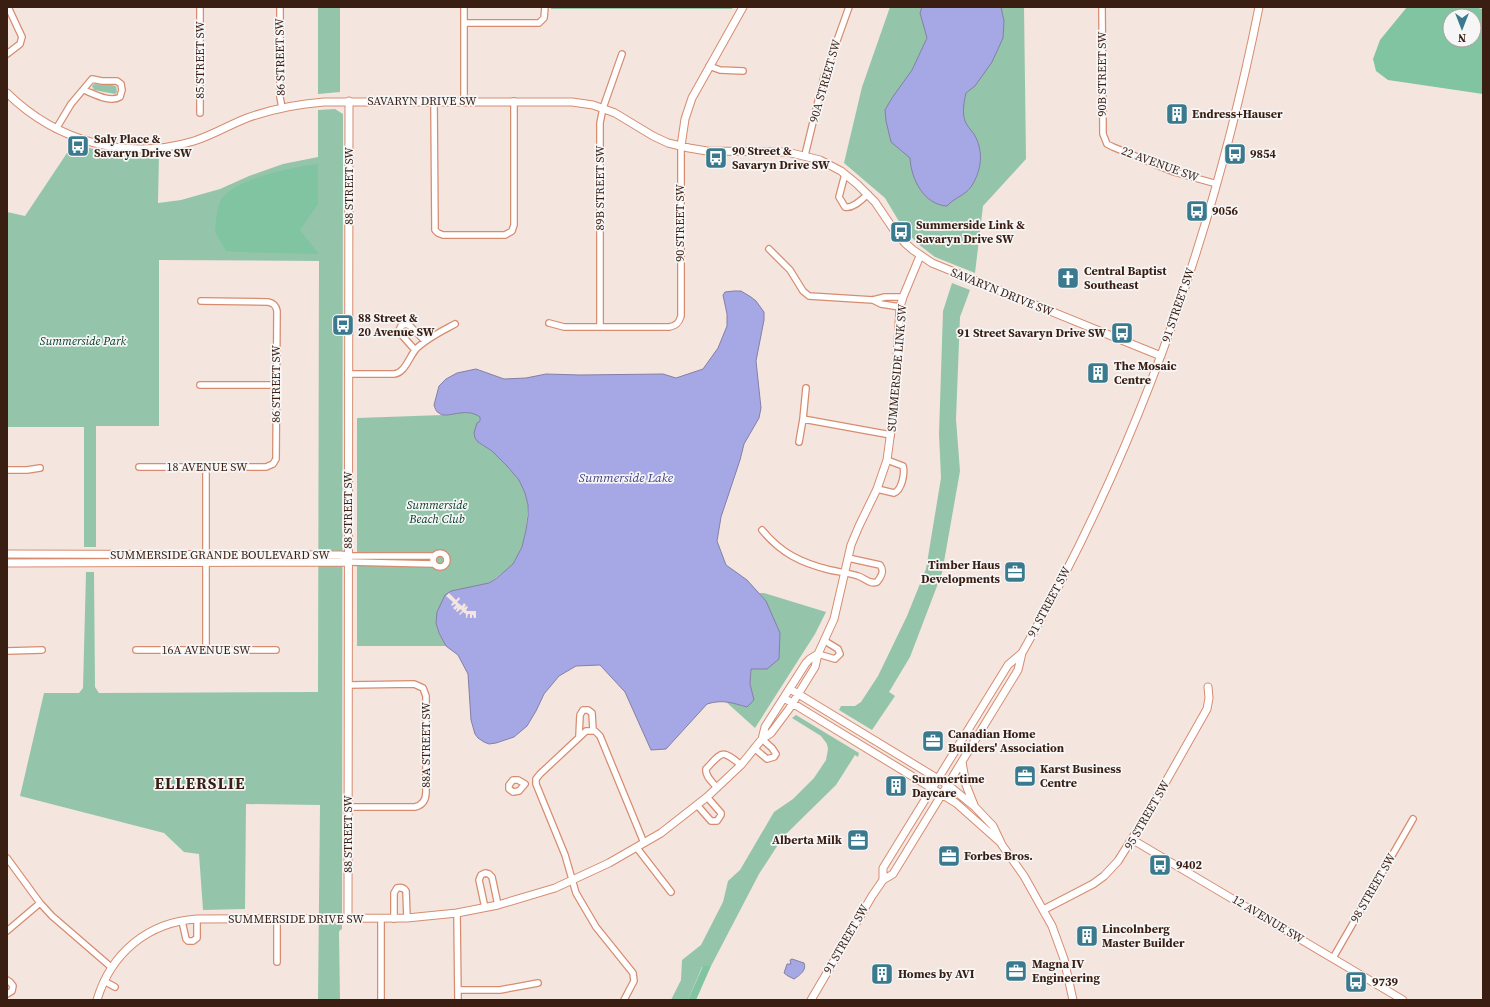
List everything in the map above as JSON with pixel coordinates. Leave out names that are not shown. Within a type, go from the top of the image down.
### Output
[{"type":"street","points":[[7,54],[20,44],[22,40],[8,7]]},
{"type":"street","name":"85 STREET SW","points":[[200,7],[200,113]]},
{"type":"street","name":"86 STREET SW","points":[[280,7],[280,97],[282,108]]},
{"type":"street","points":[[464,7],[464,102]]},
{"type":"street","points":[[464,23],[536,23],[542,21],[545,7]]},
{"type":"street","name":"90 STREET SW","points":[[549,323],[564,327],[669,327],[679,322],[681,146],[685,119],[690,104],[709,66],[743,7]]},
{"type":"street","name":"90A STREET SW","points":[[805,155],[824,78],[849,7]]},
{"type":"street","name":"90B STREET SW","points":[[1102,7],[1103,134],[1105,141]]},
{"type":"street","name":"91 STREET SW","points":[[811,1000],[854,925],[883,880],[892,874],[1018,670],[1022,653],[1072,560],[1106,490],[1161,356],[1191,270],[1217,184],[1234,118],[1259,7]]},
{"type":"street","name":"89B STREET SW","points":[[600,327],[600,123],[603,108],[622,54]]},
{"type":"street","points":[[709,66],[720,70],[743,71]]},
{"type":"street","points":[[56,129],[71,104],[90,81],[94,79],[102,81],[117,81],[121,84],[122,90],[120,97],[114,99],[102,97],[84,90]]},
{"type":"street","name":"SAVARYN DRIVE SW","points":[[7,93],[28,111],[56,129],[74,137],[103,146],[133,149],[161,148],[195,140],[246,118],[282,108],[309,103],[349,101],[572,102],[603,108],[619,115],[653,136],[681,146],[707,151],[787,152],[805,155],[824,162],[844,174],[868,194],[899,236],[920,256],[940,268],[1161,356]]},
{"type":"street","name":"88 STREET SW","points":[[348,919],[349,101]]},
{"type":"street","points":[[434,102],[435,230],[443,235],[505,235],[512,231],[514,225],[514,102]]},
{"type":"street","name":"22 AVENUE SW","points":[[1105,141],[1113,147],[1174,172],[1217,184]]},
{"type":"street","points":[[844,174],[839,197],[845,207],[848,208],[853,206],[868,194]]},
{"type":"street","points":[[769,249],[790,270],[803,292],[809,296],[873,300],[885,297],[903,297]]},
{"type":"street","name":"SUMMERSIDE LINK SW","points":[[798,694],[815,667],[818,654],[836,614],[848,558],[855,534],[877,489],[887,460],[891,435],[900,307],[920,256]]},
{"type":"street","points":[[873,300],[881,304],[900,307]]},
{"type":"street","name":"86 STREET SW","points":[[201,301],[268,302],[274,304],[277,311],[277,456],[273,464]]},
{"type":"street","points":[[348,374],[397,374],[402,371],[415,350],[425,341],[455,324]]},
{"type":"street","points":[[415,350],[400,333],[399,330],[401,326],[408,325],[425,341]]},
{"type":"street","points":[[200,385],[276,385]]},
{"type":"street","points":[[799,442],[806,388]]},
{"type":"street","points":[[803,419],[891,435]]},
{"type":"street","points":[[877,489],[894,493],[900,488],[904,471],[903,466],[887,460]]},
{"type":"street","name":"18 AVENUE SW","points":[[139,467],[266,467],[273,464]]},
{"type":"street","points":[[206,467],[206,650]]},
{"type":"street","points":[[7,470],[27,470],[40,468]]},
{"type":"street","points":[[762,530],[775,545],[790,555],[816,566],[860,577],[873,584],[877,582],[882,573],[882,567],[877,564],[848,558]]},
{"type":"street","name":"SUMMERSIDE GRANDE BOULEVARD SW","points":[[7,554],[206,554],[348,559],[433,564],[436,567],[441,568],[447,561],[446,556],[442,553],[437,553],[433,556],[348,559],[206,563],[7,563]]},
{"type":"street","points":[[433,556],[433,564]]},
{"type":"street","points":[[818,654],[835,659],[840,654],[838,649],[825,641]]},
{"type":"street","points":[[7,651],[42,650]]},
{"type":"street","name":"16A AVENUE SW","points":[[136,650],[276,650]]},
{"type":"street","name":"91 STREET SW","points":[[883,880],[883,868],[1008,665],[1022,653]]},
{"type":"street","name":"SUMMERSIDE DRIVE SW","points":[[762,739],[765,727],[806,663],[818,654]]},
{"type":"street","name":"88A STREET SW","points":[[348,807],[415,807],[420,806],[424,802],[426,792],[426,696],[423,688],[414,684],[349,685]]},
{"type":"street","name":"95 STREET SW","points":[[1043,910],[1093,884],[1104,876],[1118,861],[1133,840],[1207,709],[1209,698],[1208,687]]},
{"type":"street","points":[[790,689],[948,785],[975,806],[993,826],[1002,845],[1024,876],[1043,910],[1060,948],[1073,1000]]},
{"type":"street","name":"SUMMERSIDE DRIVE SW","points":[[97,1000],[111,967],[133,943],[147,933],[166,925],[197,919],[381,919],[457,913],[498,905],[540,893],[572,881],[598,869],[644,844],[672,825],[708,797],[740,765],[762,739],[771,733],[798,694]]},
{"type":"street","points":[[784,698],[956,803],[1002,845]]},
{"type":"street","points":[[579,736],[580,714],[583,710],[588,710],[592,713],[593,730]]},
{"type":"street","points":[[624,1000],[634,982],[633,973],[596,928],[576,893],[565,855],[536,782],[540,774],[586,731],[593,730],[598,732],[644,844]]},
{"type":"street","points":[[754,748],[767,759],[774,757],[776,754],[774,750],[762,739]]},
{"type":"street","points":[[717,788],[708,777],[706,769],[718,756],[728,754],[740,765]]},
{"type":"street","points":[[962,762],[966,785],[975,806]]},
{"type":"street","points":[[525,784],[536,782]]},
{"type":"street","points":[[697,805],[711,821],[719,820],[722,816],[721,813],[708,797]]},
{"type":"street","name":"98 STREET SW","points":[[1333,958],[1413,819]]},
{"type":"street","name":"12 AVENUE SW","points":[[1133,840],[1403,1000]]},
{"type":"street","points":[[637,848],[672,892]]},
{"type":"street","points":[[7,858],[40,903],[64,928],[111,967]]},
{"type":"street","points":[[485,908],[479,880],[481,875],[485,873],[492,877],[498,905]]},
{"type":"street","points":[[394,918],[394,893],[399,887],[406,891],[407,918]]},
{"type":"street","points":[[7,932],[40,903]]},
{"type":"street","points":[[457,913],[458,1000]]},
{"type":"street","points":[[182,921],[186,939],[188,941],[193,941],[197,938],[197,919]]},
{"type":"street","points":[[277,919],[277,962]]},
{"type":"street","points":[[381,919],[381,1000]]},
{"type":"street","points":[[7,980],[12,984],[13,988],[12,991],[7,994]]},
{"type":"street","points":[[104,981],[115,987]]},
{"type":"street","points":[[458,990],[500,990],[538,983]]},
{"type":"green space","points":[[318,7],[340,7],[340,92],[318,94]]},
{"type":"green space","points":[[551,7],[733,7],[732,9],[551,9]]},
{"type":"green space","points":[[890,7],[1024,7],[1026,159],[983,206],[975,273],[935,257],[918,244],[903,228],[885,198],[844,163],[862,87]]},
{"type":"green space","points":[[1407,7],[1478,8],[1442,8],[1442,48],[1482,48],[1483,9],[1483,94],[1388,80],[1376,71],[1373,59],[1380,40]]},
{"type":"green space","points":[[94,84],[116,86],[117,92],[115,94],[94,90],[92,86]]},
{"type":"green space","name":"Summerside Park","points":[[335,109],[343,114],[342,930],[341,929],[339,932],[340,1000],[318,1000],[320,805],[246,804],[245,909],[203,910],[199,854],[184,852],[164,833],[20,796],[44,693],[79,693],[83,688],[86,572],[94,572],[95,687],[99,693],[318,692],[319,261],[159,260],[159,426],[96,426],[96,547],[84,547],[84,427],[7,427],[7,212],[25,216],[73,144],[118,155],[159,155],[158,203],[181,200],[220,189],[249,176],[283,164],[318,157],[318,110]]},
{"type":"green space","points":[[318,164],[318,204],[300,230],[319,254],[226,251],[215,232],[216,217],[220,202],[226,194],[236,187],[264,176],[280,171]]},
{"type":"green space","points":[[952,283],[970,290],[960,317],[956,419],[960,471],[942,573],[910,657],[889,692],[895,696],[872,730],[839,710],[841,706],[855,706],[861,702],[878,676],[907,616],[926,569],[941,478],[939,434],[943,311]]},
{"type":"green space","name":"Summerside Beach Club","points":[[474,412],[480,417],[478,442],[492,451],[507,466],[519,480],[525,493],[528,505],[526,530],[522,547],[513,564],[507,570],[489,583],[478,586],[436,623],[439,633],[446,646],[357,646],[357,418],[443,415]]},
{"type":"green space","points":[[759,593],[764,593],[826,612],[815,634],[755,728],[725,701],[747,707],[754,700],[750,684],[751,669],[767,669],[766,601]]},
{"type":"green space","points":[[796,715],[859,753],[858,757],[855,755],[836,785],[783,837],[759,874],[711,966],[702,967],[688,1000],[671,1000],[681,980],[682,960],[701,945],[723,902],[728,881],[740,870],[774,812],[793,799],[814,778],[826,760],[828,749],[827,744],[821,736],[792,718]]},
{"type":"green space","points":[[703,966],[711,966],[696,1000],[688,1000]]},
{"type":"water","points":[[922,7],[1001,7],[1004,21],[1003,38],[992,62],[975,86],[966,93],[963,111],[964,118],[974,134],[979,147],[980,160],[978,174],[971,187],[947,206],[939,205],[932,201],[920,190],[913,174],[910,158],[891,142],[886,121],[885,110],[912,70],[927,38],[920,13]]},
{"type":"water","name":"Summerside Lake","points":[[741,291],[751,297],[764,312],[764,320],[756,361],[761,408],[759,418],[744,444],[721,517],[717,541],[726,565],[747,580],[766,601],[780,633],[779,659],[767,669],[751,669],[750,684],[754,700],[747,707],[723,702],[707,704],[666,749],[651,750],[625,692],[600,665],[576,666],[559,676],[544,694],[527,726],[514,737],[496,743],[489,744],[484,742],[475,734],[471,720],[468,674],[458,655],[446,646],[439,633],[436,623],[437,612],[445,595],[451,591],[489,583],[513,564],[522,547],[528,516],[528,505],[525,493],[519,480],[492,451],[478,442],[475,438],[474,433],[477,423],[480,421],[480,417],[468,413],[442,415],[436,411],[434,405],[439,386],[446,379],[457,373],[476,369],[504,379],[526,378],[546,374],[663,374],[676,378],[703,369],[718,348],[727,326],[727,314],[723,295],[725,292]]},
{"type":"water","points":[[792,959],[804,963],[805,966],[799,976],[794,979],[784,973],[787,964],[791,964],[790,960]]},
{"type":"pier","points":[[449,593],[456,600],[459,597],[460,599],[457,602],[462,606],[464,603],[466,605],[464,608],[467,606],[468,607],[466,610],[467,611],[476,611],[476,618],[472,615],[472,618],[470,618],[470,614],[468,614],[466,618],[466,614],[463,612],[460,615],[459,614],[462,611],[461,609],[457,612],[458,607],[455,610],[453,608],[456,605],[455,604],[452,606],[451,605],[453,602],[446,596]]},
{"type":"place","name":"Endress+Hauser","points":[[1177,114]]},
{"type":"place","name":"Saly Place & Savaryn Drive SW","points":[[78,146]]},
{"type":"place","name":"9854","points":[[1235,154]]},
{"type":"place","name":"90 Street & Savaryn Drive SW","points":[[716,158]]},
{"type":"place","name":"9056","points":[[1197,211]]},
{"type":"place","name":"Summerside Link & Savaryn Drive SW","points":[[901,232]]},
{"type":"place","name":"Central Baptist Southeast","points":[[1068,278]]},
{"type":"place","name":"88 Street & 20 Avenue SW","points":[[343,325]]},
{"type":"place","name":"91 Street Savaryn Drive SW","points":[[1122,333]]},
{"type":"place","name":"The Mosaic Centre","points":[[1098,373]]},
{"type":"place","name":"Timber Haus Developments","points":[[1015,572]]},
{"type":"place","name":"Canadian Home Builders' Association","points":[[933,741]]},
{"type":"place","name":"Karst Business Centre","points":[[1025,776]]},
{"type":"place","name":"Summertime Daycare","points":[[896,786]]},
{"type":"place","name":"Alberta Milk","points":[[858,840]]},
{"type":"place","name":"Forbes Bros.","points":[[949,856]]},
{"type":"place","name":"9402","points":[[1160,865]]},
{"type":"place","name":"Lincolnberg Master Builder","points":[[1087,936]]},
{"type":"place","name":"Magna IV Engineering","points":[[1016,971]]},
{"type":"place","name":"Homes by AVI","points":[[882,974]]},
{"type":"place","name":"9739","points":[[1356,982]]},
{"type":"district","name":"ELLERSLIE","points":[[200,783]]}]
